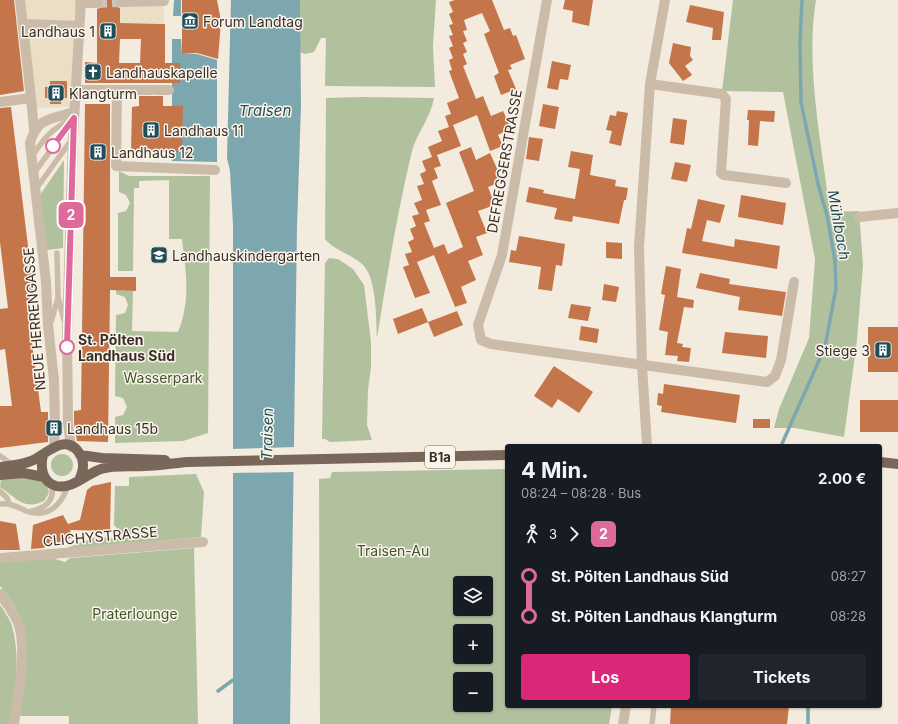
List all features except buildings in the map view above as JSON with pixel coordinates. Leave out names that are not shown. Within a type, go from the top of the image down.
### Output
[{"type":"main road","points":[[0,467],[30,462],[43,455],[54,446],[64,445],[71,447]]},
{"type":"main road","name":"B1a","points":[[71,447],[80,454],[102,458],[145,458],[187,462]]},
{"type":"main road","points":[[79,480],[83,470],[80,454]]},
{"type":"main road","points":[[43,455],[41,466],[47,480]]},
{"type":"main road","name":"B1a","points":[[68,486],[108,468],[153,466],[187,462],[505,455]]},
{"type":"main road","points":[[882,462],[898,464]]},
{"type":"main road","points":[[0,475],[24,473],[47,480],[56,486],[68,486]]},
{"type":"street","name":"NEUE HERRENGASSE","points":[[20,0],[34,130],[30,143],[31,157],[46,282],[48,335],[55,403],[54,446]]},
{"type":"street","name":"DEFREGGERSTRASSE","points":[[547,0],[502,255],[478,325],[479,337],[484,342],[642,365]]},
{"type":"street","points":[[647,444],[642,365],[639,247],[650,84],[665,0]]},
{"type":"street","points":[[120,2],[164,1]]},
{"type":"street","name":"NEUE HERRENGASSE","points":[[71,447],[68,423],[67,332],[73,138],[81,2]]},
{"type":"street","points":[[81,2],[97,3]]},
{"type":"street","points":[[23,24],[79,26]]},
{"type":"street","points":[[650,84],[722,94],[726,99],[721,173],[724,175],[786,183]]},
{"type":"street","points":[[76,90],[170,90]]},
{"type":"street","points":[[117,90],[116,166],[215,170]]},
{"type":"street","points":[[0,102],[31,98]]},
{"type":"street","points":[[34,130],[44,121],[74,115]]},
{"type":"street","points":[[859,217],[898,213]]},
{"type":"street","points":[[642,365],[767,382],[775,376],[781,360],[794,282]]},
{"type":"street","name":"CLICHYSTRASSE","points":[[0,558],[203,542]]},
{"type":"street","points":[[0,594],[12,611],[20,628],[20,684],[14,724]]},
{"type":"street","points":[[623,724],[626,708]]},
{"type":"lane","points":[[31,157],[46,136],[54,128],[74,115]]},
{"type":"lane","points":[[33,174],[74,115]]},
{"type":"lane","points":[[35,190],[73,138]]},
{"type":"lane","points":[[57,253],[58,297],[67,332]]},
{"type":"lane","points":[[48,335],[58,297]]},
{"type":"lane","points":[[0,456],[13,465]]},
{"type":"lane","points":[[27,511],[39,509],[48,504],[53,494],[47,480]]},
{"type":"lane","points":[[0,504],[9,503],[27,511],[41,513],[54,509],[61,502],[68,486]]},
{"type":"lane","points":[[0,491],[7,498],[9,503]]},
{"type":"lane","points":[[652,724],[654,708]]},
{"type":"green space","points":[[300,0],[436,0],[433,46],[435,87],[325,86],[326,38],[321,38],[314,52],[305,54],[300,52]]},
{"type":"green space","points":[[733,0],[816,0],[812,51],[813,78],[830,212],[859,211],[863,265],[857,340],[844,437],[795,428],[774,428],[779,409],[809,338],[815,259],[783,92],[722,91]]},
{"type":"green space","points":[[326,98],[434,98],[430,112],[412,151],[397,221],[377,338],[375,298],[370,277],[366,269],[357,260],[333,246],[325,239]]},
{"type":"green space","points":[[64,160],[63,248],[47,250],[40,195]]},
{"type":"green space","name":"Wasserpark","points":[[119,171],[129,176],[210,176],[208,433],[183,441],[115,443],[115,417],[123,415],[127,407],[123,398],[115,396],[116,315],[125,313],[128,305],[125,297],[116,294],[116,290],[133,291],[132,331],[178,332],[185,309],[186,297],[185,263],[182,239],[169,239],[169,180],[139,181],[139,188],[134,188],[133,271],[118,271],[118,213],[126,211],[130,203],[126,195],[119,192]]},
{"type":"green space","points":[[329,258],[338,259],[353,269],[364,285],[371,342],[371,367],[368,390],[367,425],[372,440],[330,442],[322,439],[325,263]]},
{"type":"green space","points":[[62,454],[70,457],[73,465],[70,473],[62,476],[54,473],[51,465],[54,457]]},
{"type":"green space","name":"Traisen-Au","points":[[505,469],[505,708],[612,708],[609,724],[320,724],[319,479],[330,478],[332,472]]},
{"type":"green space","points":[[196,474],[204,492],[201,537],[64,549],[96,537],[113,538],[116,535],[117,528],[114,525],[115,486],[129,486],[129,477]]},
{"type":"green space","points":[[26,476],[37,479],[46,485],[49,493],[44,501],[36,504],[25,504],[0,487],[1,478]]},
{"type":"green space","name":"Praterlounge","points":[[194,548],[198,724],[69,724],[69,716],[20,716],[24,684],[15,606],[0,586],[0,562],[52,558],[65,562],[70,558]]},
{"type":"green space","points":[[0,605],[11,623],[15,638],[17,663],[14,700],[10,724],[0,724]]},
{"type":"shaded area","points":[[20,0],[81,0],[75,107],[32,108]],"holes":[[[50,81],[67,81],[67,98],[61,98],[61,104],[50,104],[50,98],[45,98],[45,87],[50,87]]]},
{"type":"shaded area","points":[[120,0],[164,0],[164,23],[120,23]]},
{"type":"water","points":[[174,0],[181,0],[181,16],[173,16]]},
{"type":"water","name":"Traisen","points":[[231,0],[300,0],[301,105],[297,227],[290,724],[233,724],[233,225],[230,171],[227,158]]},
{"type":"water","points":[[172,39],[181,39],[182,54],[197,54],[217,60],[217,162],[172,161]]},
{"type":"pier","points":[[296,447],[296,472],[231,473],[231,449]]},
{"type":"waterway","name":"Mühlbach","points":[[782,444],[825,347],[836,288],[835,261],[827,215],[818,184],[801,102],[800,42],[802,0]]},
{"type":"waterway","points":[[218,691],[233,680]]},
{"type":"waterway","name":"Mühlbach","points":[[808,708],[808,724]]},
{"type":"tunnel","points":[[97,3],[120,2]]},
{"type":"bus line","name":"2","points":[[53,146],[74,118],[67,347]]},
{"type":"place","name":"Forum Landtag","points":[[190,21]]},
{"type":"place","name":"Landhaus 1","points":[[108,31]]},
{"type":"place","name":"Landhauskapelle","points":[[93,72]]},
{"type":"place","name":"Klangturm","points":[[56,93]]},
{"type":"place","name":"Landhaus 11","points":[[151,130]]},
{"type":"place","name":"Landhaus 12","points":[[98,152]]},
{"type":"place","name":"Landhauskindergarten","points":[[159,255]]},
{"type":"place","name":"St. Pölten Landhaus Süd","points":[[67,347]]},
{"type":"place","name":"Stiege 3","points":[[883,350]]},
{"type":"place","name":"Landhaus 15b","points":[[54,428]]}]
